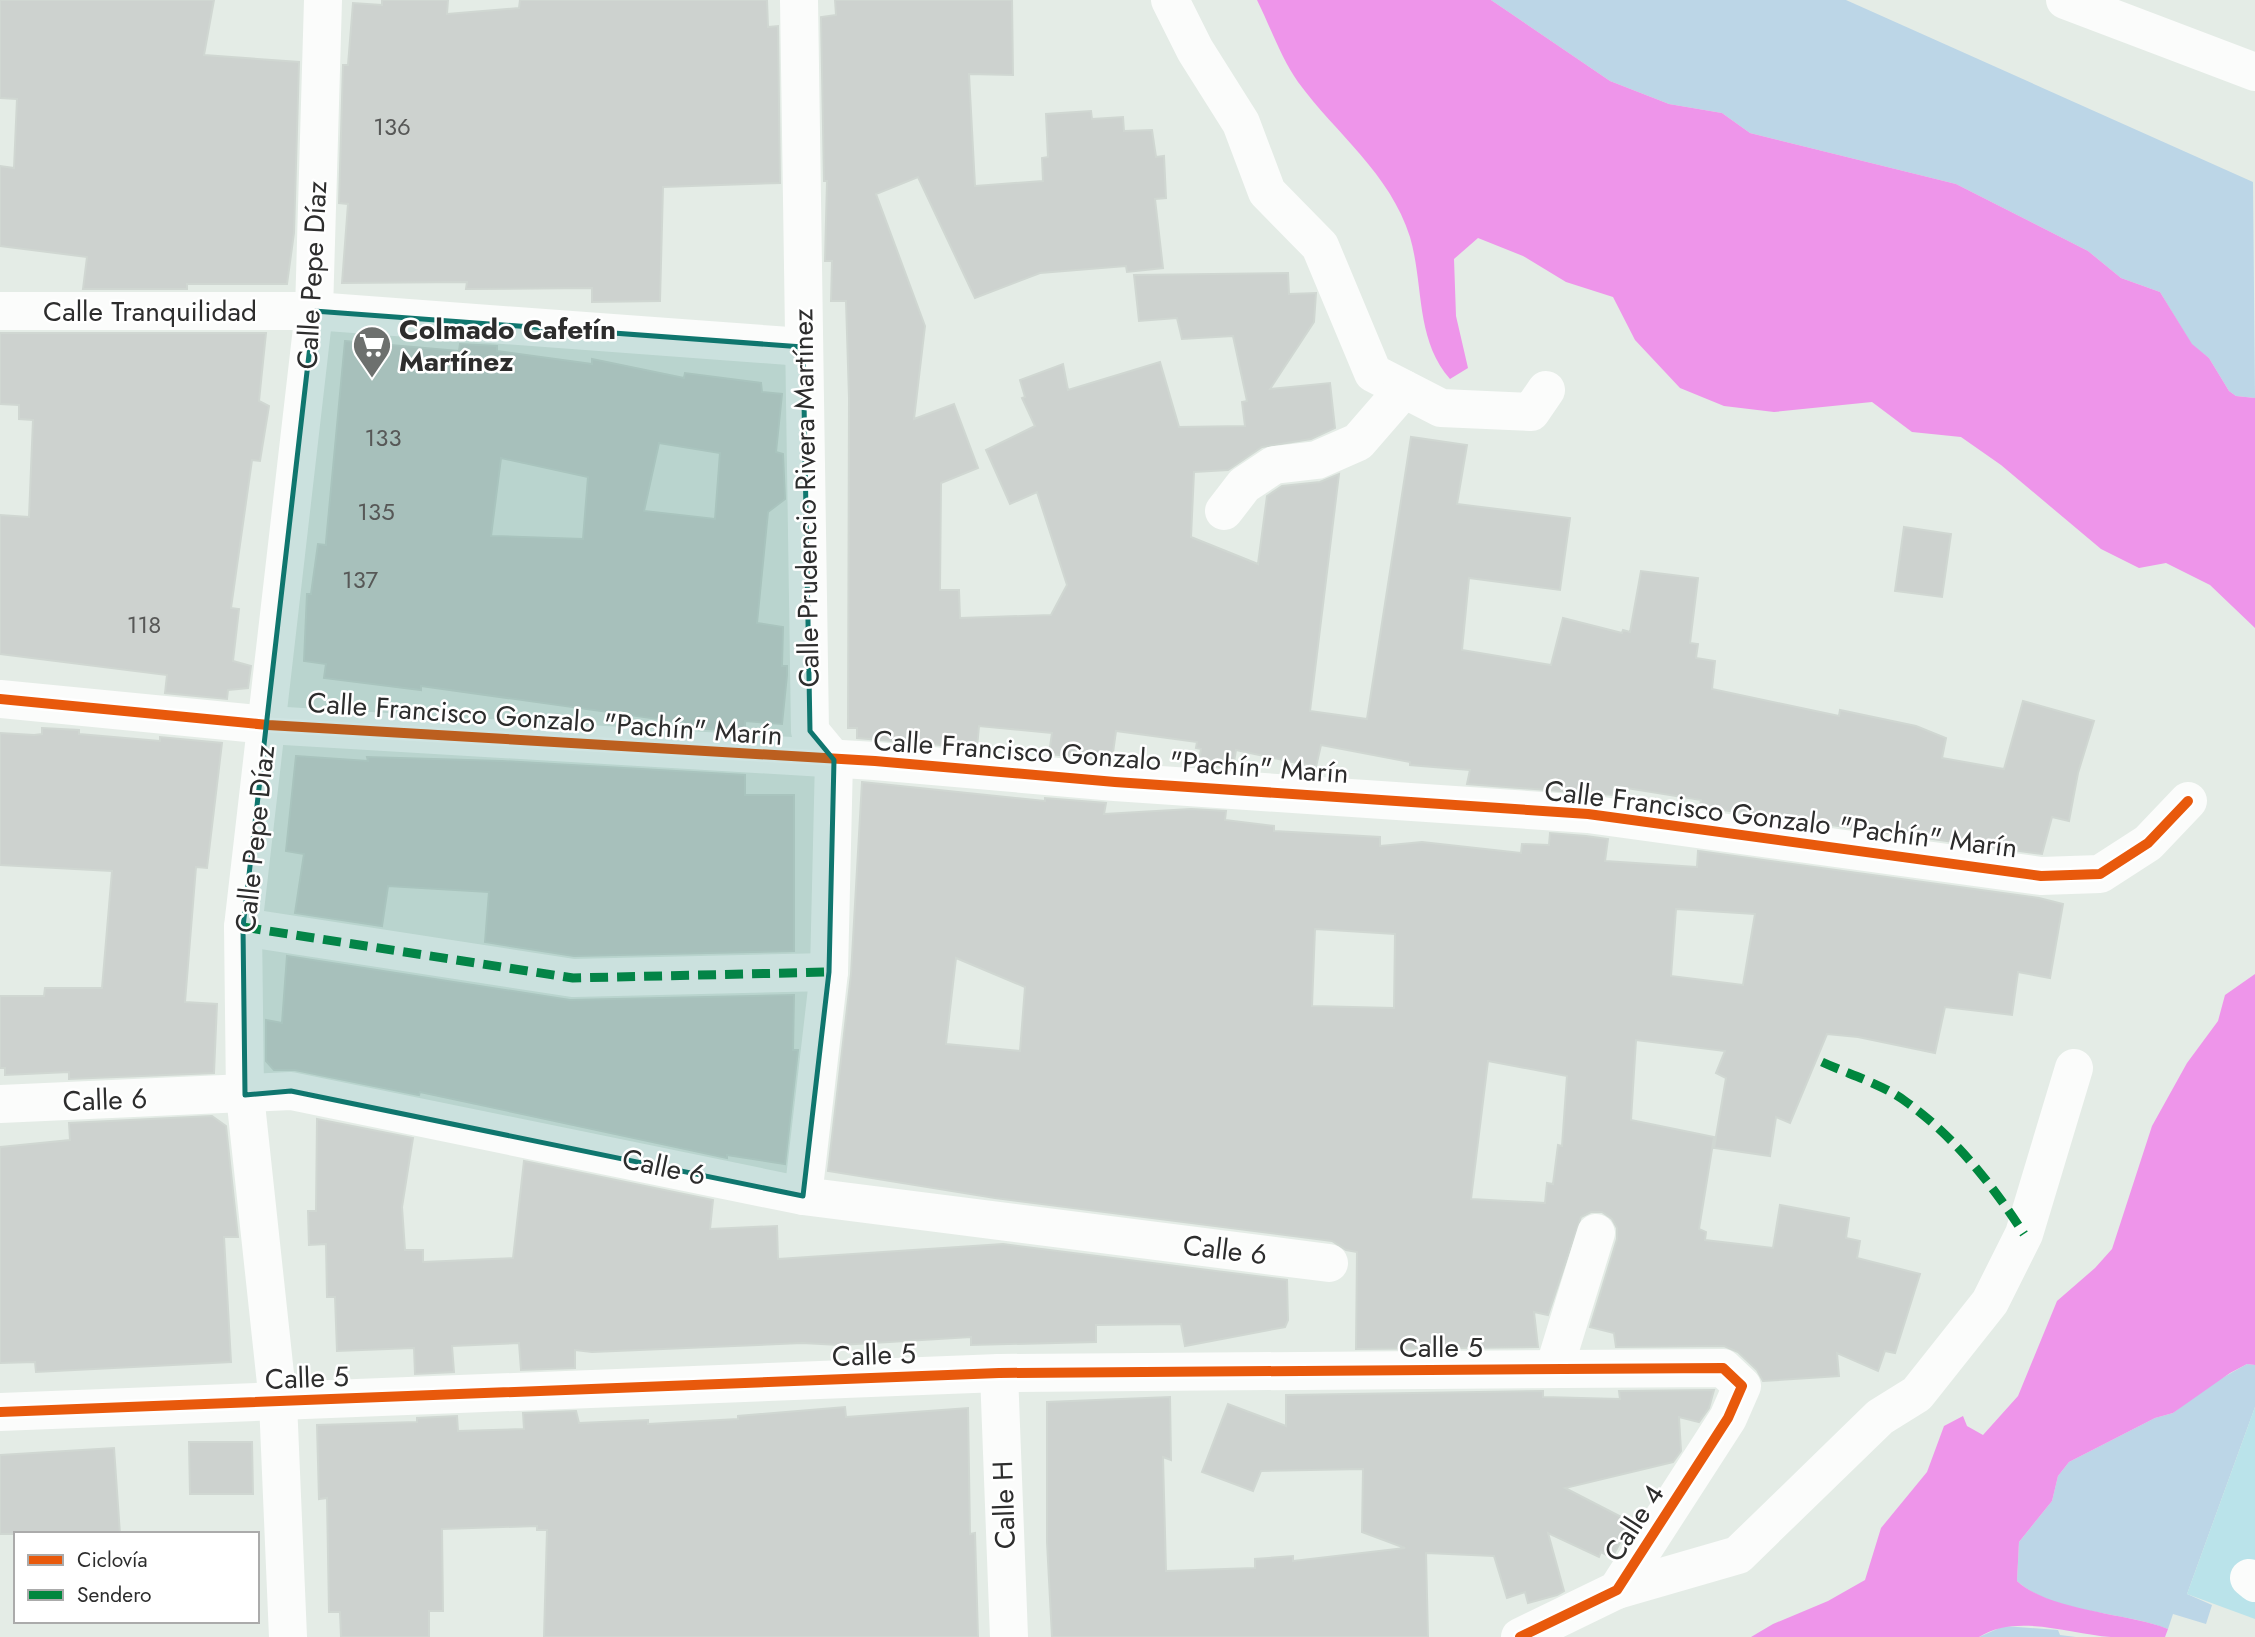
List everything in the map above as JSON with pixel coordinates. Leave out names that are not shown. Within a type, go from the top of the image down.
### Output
[{"type":"street","name":"Calle Pepe Díaz","points":[[288,1637],[278,1402],[245,1094],[243,927],[314,311],[323,0]]},
{"type":"street","name":"Calle Prudencio Rivera Martínez","points":[[799,0],[810,731],[834,760]]},
{"type":"street","points":[[1170,0],[1195,50],[1241,123],[1267,192],[1320,246],[1373,373],[1441,408],[1531,412],[1546,390]]},
{"type":"street","points":[[2065,0],[2255,72]]},
{"type":"street","name":"Calle Tranquilidad","points":[[0,311],[314,311],[803,347]]},
{"type":"street","points":[[1224,511],[1244,485],[1274,465],[1317,460],[1358,442],[1404,389]]},
{"type":"street","name":"Calle Francisco Gonzalo \"Pachín\" Marín","points":[[0,699],[268,725],[834,760],[1588,814],[2041,876],[2100,874],[2148,843],[2188,801]]},
{"type":"street","points":[[803,1196],[829,972],[834,760]]},
{"type":"street","points":[[243,927],[573,978],[829,972]]},
{"type":"street","points":[[1617,1590],[1738,1555],[1880,1417],[1917,1394],[1990,1302],[2018,1246],[2074,1068]]},
{"type":"street","name":"Calle 6","points":[[0,1104],[291,1091],[803,1196],[1329,1263]]},
{"type":"street","points":[[1554,1369],[1596,1233]]},
{"type":"street","name":"Calle 5","points":[[0,1412],[999,1373],[1723,1368],[1742,1386]]},
{"type":"street","name":"Calle H","points":[[999,1373],[1009,1637]]},
{"type":"street","name":"Calle 4","points":[[1520,1637],[1617,1590],[1728,1418],[1742,1386]]},
{"type":"highlighted area","points":[[314,311],[803,347],[810,731],[834,760],[829,972],[803,1196],[291,1091],[245,1095],[243,927]]},
{"type":"shaded area","points":[[1257,0],[1491,0],[1610,81],[1669,104],[1722,113],[1750,133],[1956,184],[2088,251],[2121,278],[2160,292],[2192,344],[2209,358],[2229,391],[2236,396],[2255,398],[2255,628],[2210,585],[2166,563],[2139,568],[2101,549],[2001,465],[1961,437],[1912,432],[1872,402],[1774,412],[1724,406],[1680,388],[1635,340],[1613,297],[1566,282],[1523,256],[1478,238],[1454,259],[1456,316],[1468,368],[1450,379],[1431,347],[1410,237],[1401,214],[1376,174],[1298,82]]},
{"type":"shaded area","points":[[1491,0],[1846,0],[2253,182],[2255,398],[2236,396],[2229,391],[2209,358],[2192,345],[2160,292],[2121,278],[2088,251],[1956,184],[1750,133],[1722,113],[1669,104],[1610,81]]},
{"type":"shaded area","points":[[2255,974],[2255,1365],[2247,1364],[2230,1373],[2173,1413],[2155,1418],[2069,1462],[2058,1476],[2052,1501],[2019,1542],[2017,1581],[2030,1590],[2065,1604],[2160,1626],[2168,1629],[2165,1637],[2111,1637],[2044,1627],[2009,1626],[1979,1637],[1751,1637],[1773,1624],[1828,1601],[1865,1580],[1881,1528],[1927,1472],[1944,1426],[1963,1416],[1967,1426],[1983,1435],[2018,1396],[2057,1301],[2095,1268],[2112,1249],[2152,1126],[2187,1063],[2218,1021],[2225,995]]},
{"type":"shaded area","points":[[2247,1364],[2255,1365],[2255,1407],[2187,1594],[2212,1605],[2206,1624],[2173,1614],[2168,1629],[2049,1600],[2017,1581],[2019,1542],[2052,1501],[2058,1476],[2069,1462],[2155,1418],[2173,1413],[2208,1386]]},
{"type":"shaded area","points":[[2255,1407],[2255,1619],[2187,1594]]},
{"type":"shaded area","points":[[2004,1626],[2058,1630],[2060,1635],[2076,1637],[1979,1637]]},
{"type":"building","points":[[0,0],[214,0],[204,55],[299,62],[294,233],[287,284],[187,284],[187,289],[83,289],[87,257],[0,246],[0,166],[14,168],[17,99],[0,98]]},
{"type":"building","points":[[382,0],[448,0],[447,14],[519,8],[520,0],[767,0],[768,27],[778,26],[780,183],[663,187],[660,301],[592,302],[592,288],[466,289],[467,282],[342,283],[348,204],[339,203],[343,65],[348,65],[353,3],[382,5]]},
{"type":"building","points":[[835,0],[1012,0],[1013,75],[969,74],[975,186],[1043,181],[1042,158],[1048,157],[1046,114],[1091,111],[1092,119],[1123,117],[1124,131],[1152,130],[1156,157],[1164,156],[1166,198],[1155,199],[1163,268],[1127,272],[1126,266],[1040,273],[975,298],[918,177],[876,194],[925,326],[914,419],[954,404],[978,468],[941,483],[940,590],[959,590],[960,618],[1051,615],[1067,585],[1037,492],[1010,504],[986,450],[1035,426],[1022,398],[1025,397],[1020,380],[1063,364],[1068,390],[1160,362],[1179,427],[1245,426],[1242,402],[1247,401],[1233,336],[1182,339],[1177,318],[1139,321],[1134,275],[1288,273],[1289,294],[1316,293],[1314,322],[1270,389],[1330,383],[1335,428],[1311,439],[1262,447],[1228,470],[1194,472],[1191,537],[1258,564],[1267,496],[1282,486],[1320,482],[1339,474],[1310,711],[1367,719],[1411,437],[1467,445],[1457,504],[1570,518],[1560,590],[1469,578],[1462,650],[1551,665],[1563,618],[1622,633],[1623,630],[1630,632],[1641,571],[1698,578],[1690,643],[1698,644],[1696,658],[1715,661],[1712,689],[1839,716],[1840,710],[1916,726],[1946,738],[1942,758],[2004,769],[2023,701],[2094,721],[2078,773],[2069,821],[2052,817],[2042,854],[1700,807],[1701,800],[1614,786],[1613,795],[1467,784],[1470,770],[1410,765],[1410,762],[1321,745],[1316,767],[1236,750],[1233,768],[1198,766],[1201,749],[1196,748],[1197,742],[1116,731],[1112,760],[1049,754],[1052,733],[979,726],[977,748],[857,738],[857,728],[848,728],[849,398],[846,301],[831,301],[832,261],[825,261],[827,181],[824,181],[821,17],[836,15]]},
{"type":"building","points":[[0,333],[266,333],[259,401],[269,406],[260,461],[252,460],[231,608],[239,609],[233,661],[251,666],[248,688],[228,690],[227,699],[165,693],[167,675],[0,654],[0,515],[29,517],[33,420],[19,419],[19,405],[0,404]]},
{"type":"building","points":[[345,341],[459,351],[460,344],[497,346],[497,351],[592,364],[592,359],[684,378],[685,373],[761,383],[762,392],[782,394],[776,452],[783,454],[785,499],[768,512],[757,623],[783,627],[782,666],[787,666],[787,675],[782,724],[745,721],[745,731],[687,728],[687,723],[421,686],[421,690],[324,678],[326,664],[304,661],[307,594],[311,594],[318,544],[326,545]],"holes":[[[659,443],[720,453],[715,519],[644,511]],[[501,458],[588,477],[583,539],[491,536]]]},
{"type":"building","points":[[1904,527],[1951,534],[1942,597],[1895,591]]},
{"type":"building","points":[[42,728],[160,741],[160,737],[222,743],[207,868],[196,867],[185,1002],[217,1004],[214,1073],[69,1079],[69,1072],[5,1075],[5,1068],[0,1068],[0,996],[44,996],[45,988],[102,988],[112,871],[0,865],[0,733],[34,735],[42,734]]},
{"type":"building","points":[[296,756],[368,761],[367,757],[502,761],[745,775],[745,795],[794,795],[794,951],[574,956],[485,942],[489,892],[388,886],[382,926],[295,913],[304,854],[286,851]]},
{"type":"building","points":[[862,782],[1045,801],[1045,798],[1106,803],[1104,814],[1191,809],[1226,811],[1225,820],[1274,826],[1274,831],[1380,837],[1380,846],[1422,842],[1521,853],[1522,844],[1549,845],[1550,833],[1586,836],[1608,839],[1605,861],[1697,867],[1698,851],[2039,898],[2063,904],[2050,978],[2018,972],[2012,1015],[1945,1007],[1935,1053],[1858,1037],[1827,1034],[1790,1123],[1776,1117],[1770,1156],[1714,1148],[1726,1078],[1716,1073],[1725,1051],[1636,1040],[1631,1120],[1714,1137],[1699,1229],[1706,1232],[1705,1240],[1773,1248],[1780,1205],[1849,1218],[1846,1238],[1860,1241],[1857,1258],[1920,1274],[1895,1353],[1885,1351],[1878,1371],[1837,1353],[1839,1376],[1763,1381],[1757,1370],[1738,1352],[1724,1346],[1616,1347],[1614,1333],[1590,1327],[1617,1239],[1617,1228],[1612,1219],[1602,1212],[1591,1212],[1581,1217],[1548,1315],[1534,1312],[1538,1347],[1356,1349],[1357,1252],[1346,1250],[1332,1241],[995,1198],[828,1171],[851,974]],"holes":[[[1676,909],[1755,914],[1743,985],[1671,976]],[[1315,929],[1395,934],[1394,1008],[1312,1006]],[[956,958],[1025,987],[1020,1051],[946,1044]],[[1488,1061],[1567,1076],[1562,1146],[1558,1145],[1553,1184],[1547,1183],[1545,1203],[1471,1199]]]},
{"type":"building","points":[[287,956],[570,1000],[794,995],[793,1050],[798,1050],[785,1164],[727,1155],[727,1158],[420,1092],[419,1095],[295,1070],[274,1070],[266,1061],[266,1020],[282,1023]]},
{"type":"building","points":[[212,1116],[226,1126],[238,1237],[224,1237],[231,1362],[36,1372],[35,1362],[0,1363],[0,1147],[70,1140],[69,1123]]},
{"type":"building","points":[[317,1119],[413,1138],[402,1207],[405,1250],[423,1250],[423,1262],[513,1258],[524,1161],[713,1200],[710,1229],[777,1226],[778,1259],[1003,1244],[1287,1280],[1288,1320],[1285,1327],[1185,1346],[1181,1324],[1096,1325],[1096,1342],[971,1345],[971,1337],[840,1345],[802,1343],[592,1352],[575,1350],[575,1368],[521,1370],[519,1343],[452,1346],[454,1372],[415,1374],[414,1348],[337,1351],[335,1297],[327,1297],[326,1244],[309,1245],[308,1211],[316,1211]]},
{"type":"building","points":[[1714,1390],[1709,1408],[1699,1422],[1679,1417],[1681,1451],[1673,1462],[1565,1488],[1631,1522],[1612,1558],[1601,1552],[1599,1557],[1548,1533],[1564,1591],[1557,1595],[1528,1603],[1525,1592],[1507,1598],[1494,1556],[1426,1553],[1428,1637],[1052,1637],[1047,1542],[1047,1402],[1170,1397],[1171,1460],[1163,1457],[1166,1571],[1255,1568],[1255,1559],[1293,1556],[1293,1561],[1405,1548],[1362,1532],[1363,1469],[1261,1471],[1253,1491],[1202,1472],[1228,1404],[1286,1426],[1286,1395],[1543,1391],[1543,1397],[1620,1399],[1619,1391]]},
{"type":"building","points":[[845,1407],[846,1417],[968,1408],[970,1534],[975,1533],[978,1637],[544,1637],[547,1530],[537,1530],[537,1526],[442,1529],[443,1611],[429,1611],[429,1637],[341,1637],[340,1612],[329,1612],[327,1498],[319,1499],[317,1425],[417,1422],[417,1418],[457,1416],[458,1431],[524,1429],[523,1413],[576,1411],[579,1423],[648,1420],[648,1424],[738,1419],[738,1416]]},
{"type":"building","points":[[189,1442],[252,1442],[253,1494],[190,1494]]},
{"type":"building","points":[[114,1448],[120,1532],[0,1534],[0,1455]]},
{"type":"marked path","points":[[243,927],[573,978],[829,972]]},
{"type":"marked path","points":[[1822,1062],[1886,1089],[1923,1115],[1971,1162],[2024,1234]]},
{"type":"cycle path","points":[[0,699],[268,725],[875,761],[1115,782],[1588,814],[2041,876],[2100,874],[2148,843],[2188,801]]},
{"type":"cycle path","points":[[0,1412],[999,1373],[1723,1368],[1742,1386],[1728,1418],[1617,1590],[1520,1637]]},
{"type":"place","name":"Colmado Cafetín Martínez","points":[[372,379]]}]
